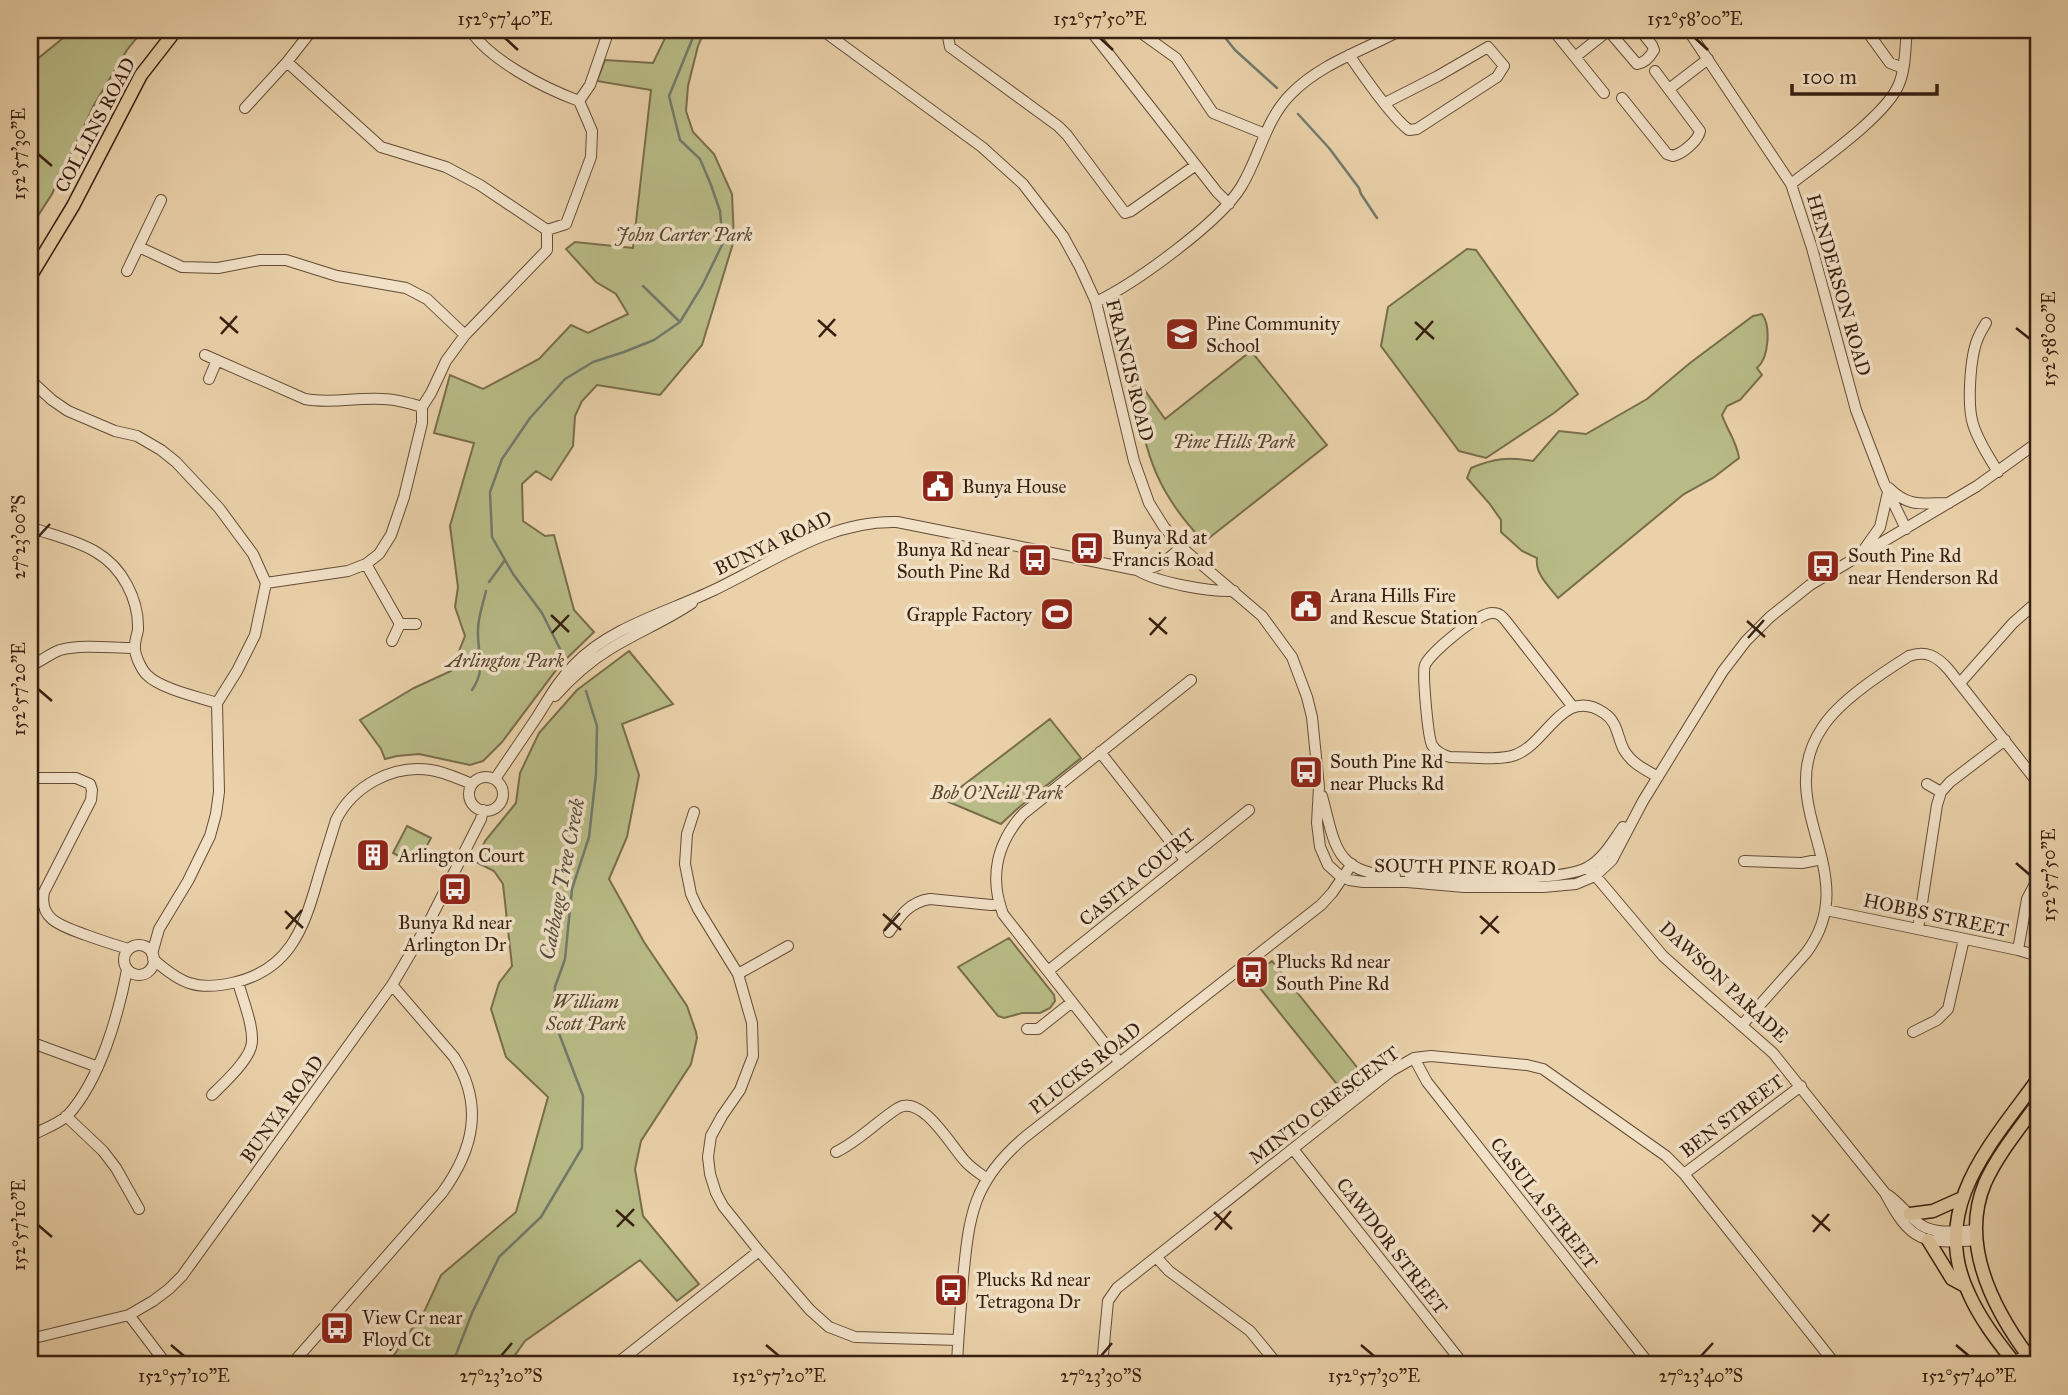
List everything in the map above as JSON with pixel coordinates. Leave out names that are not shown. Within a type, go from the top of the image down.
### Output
[{"type":"main road","name":"COLLINS ROAD","points":[[30,277],[73,206],[141,75],[176,30]]},
{"type":"main road","points":[[2010,1363],[1983,1321],[1965,1286],[1959,1267],[1956,1236],[1962,1198],[1979,1162],[2038,1079]]},
{"type":"main road","points":[[2032,1360],[2010,1331],[1994,1301],[1979,1256],[1976,1216],[1989,1174],[2038,1103]]},
{"type":"main road","points":[[1910,1214],[1933,1211],[1962,1198]]},
{"type":"main road","points":[[1928,1240],[1952,1279],[1965,1286]]},
{"type":"street","points":[[470,30],[489,51],[549,90],[579,101],[592,131],[591,157],[566,223],[547,230]]},
{"type":"street","points":[[579,101],[590,85],[609,30]]},
{"type":"street","name":"FRANCIS ROAD","points":[[822,30],[982,147],[1023,184],[1063,236],[1096,302],[1139,477],[1149,503],[1181,547],[1234,592]]},
{"type":"street","points":[[953,30],[948,37],[950,47],[1058,126],[1125,213],[1196,165]]},
{"type":"street","points":[[1090,30],[1229,204]]},
{"type":"street","points":[[1137,30],[1176,58],[1213,113],[1265,134]]},
{"type":"street","points":[[1096,302],[1156,265],[1229,204],[1242,186],[1265,134],[1282,104],[1299,86],[1349,55],[1401,30]]},
{"type":"street","points":[[1553,30],[1604,93]]},
{"type":"street","points":[[1575,57],[1609,30],[1637,64],[1642,63],[1654,50],[1640,30]]},
{"type":"street","name":"HENDERSON ROAD","points":[[1688,30],[1791,184],[1809,235],[1856,410],[1886,487],[1906,529]]},
{"type":"street","points":[[1866,30],[1890,63],[1903,68]]},
{"type":"street","points":[[1791,184],[1873,118],[1890,100],[1899,85],[1907,30]]},
{"type":"street","points":[[245,108],[309,34]]},
{"type":"street","points":[[1349,55],[1385,103],[1409,130],[1417,128],[1497,77],[1503,66],[1488,47],[1385,103]]},
{"type":"street","points":[[1670,89],[1708,59]]},
{"type":"street","points":[[287,62],[381,147],[446,167],[480,185],[547,230]]},
{"type":"street","points":[[1622,98],[1667,154],[1675,156],[1694,141],[1700,133],[1670,89],[1654,71]]},
{"type":"street","points":[[127,271],[162,200]]},
{"type":"street","points":[[266,583],[348,571],[366,564],[379,554],[391,535],[415,456],[422,423],[422,407],[446,360],[465,335],[547,250],[547,230]]},
{"type":"street","points":[[139,247],[182,267],[218,268],[260,260],[286,260],[337,276],[406,288],[427,299],[465,335]]},
{"type":"street","points":[[1986,323],[1978,337],[1974,353],[1969,401],[1972,424],[1998,472]]},
{"type":"street","points":[[205,355],[305,399],[321,402],[382,398],[405,401],[422,407]]},
{"type":"street","points":[[209,379],[217,360]]},
{"type":"street","points":[[30,380],[68,411],[115,431],[137,436],[177,462],[219,508],[254,554],[266,583],[256,635],[217,703],[219,792],[210,836],[159,929],[153,965],[122,997]]},
{"type":"street","points":[[1588,867],[1604,853],[1643,801],[1723,671],[1746,641],[1788,601],[1950,503],[2038,442]]},
{"type":"street","points":[[1886,487],[1901,499],[1915,503],[1950,503]]},
{"type":"street","points":[[1855,559],[1880,527],[1886,487]]},
{"type":"street","name":"BUNYA ROAD","points":[[495,779],[552,690],[575,663],[594,648],[665,610],[712,591],[818,537],[860,524],[897,522],[1137,569],[1150,578],[1220,592],[1234,592]]},
{"type":"street","points":[[30,527],[87,547],[115,568],[134,598],[138,631],[134,648],[143,670],[162,684],[217,703]]},
{"type":"street","points":[[1137,569],[1156,567],[1181,547]]},
{"type":"street","points":[[366,564],[400,624]]},
{"type":"street","name":"SOUTH PINE ROAD","points":[[1234,592],[1276,633],[1301,676],[1312,717],[1319,787],[1317,838],[1328,865],[1343,877],[1363,882],[1515,888],[1568,886],[1595,876]]},
{"type":"street","points":[[1960,683],[2012,623],[2038,601]]},
{"type":"street","points":[[1573,707],[1512,628],[1497,613],[1479,617],[1436,652],[1425,666],[1430,739],[1435,749],[1447,757],[1517,755],[1564,712],[1573,707],[1587,706],[1605,713],[1616,728],[1629,757],[1658,778]]},
{"type":"street","points":[[400,624],[416,624]]},
{"type":"street","points":[[392,641],[400,624]]},
{"type":"street","points":[[30,666],[57,651],[73,648],[134,648]]},
{"type":"street","points":[[1742,1025],[1812,944],[1822,924],[1827,888],[1805,783],[1809,755],[1825,723],[1849,699],[1912,655],[1935,657],[1960,683],[2038,783]]},
{"type":"street","points":[[1120,1063],[1003,914],[995,873],[1004,840],[1023,814],[1191,680]]},
{"type":"street","points":[[1918,929],[1941,792],[2005,740]]},
{"type":"street","points":[[1100,752],[1185,860]]},
{"type":"street","points":[[140,946],[147,948],[173,976],[202,986],[238,982],[262,972],[293,944],[306,920],[336,820],[341,809],[360,790],[394,772],[413,769],[431,770],[472,784]]},
{"type":"street","points":[[30,778],[79,779],[90,783],[91,800],[42,900],[51,919],[58,924],[127,953]]},
{"type":"street","points":[[480,778],[495,779],[502,787],[503,797],[498,806],[494,809],[478,809],[471,800],[472,784],[480,778]]},
{"type":"street","points":[[1927,783],[1941,792]]},
{"type":"street","name":"SOUTH PINE ROAD","points":[[1319,787],[1333,841],[1341,855],[1352,864],[1376,875],[1550,876],[1588,867]]},
{"type":"street","points":[[1595,876],[1612,860],[1643,801]]},
{"type":"street","name":"BUNYA ROAD","points":[[30,1339],[130,1315],[169,1289],[190,1267],[392,985],[429,922],[481,819],[483,810]]},
{"type":"street","name":"CASITA COURT","points":[[1048,971],[1249,810]]},
{"type":"street","points":[[694,812],[687,834],[685,864],[691,894],[738,974],[752,1023],[754,1056],[740,1090],[711,1136],[709,1165],[716,1193],[723,1206],[759,1251],[810,1310],[830,1327],[855,1337],[958,1340]]},
{"type":"street","points":[[1744,861],[1802,863],[1822,859]]},
{"type":"street","name":"PLUCKS ROAD","points":[[957,1365],[967,1230],[986,1178],[1008,1151],[1321,905],[1352,864]]},
{"type":"street","name":"DAWSON PARADE","points":[[1588,867],[1658,950],[1773,1053],[1885,1193],[1894,1210],[1910,1229],[1919,1237],[1928,1240],[1977,1235]]},
{"type":"street","points":[[2018,950],[2025,905],[2038,878]]},
{"type":"street","points":[[888,932],[903,913],[920,901],[930,899],[1000,904]]},
{"type":"street","points":[[30,901],[42,900]]},
{"type":"street","name":"HOBBS STREET","points":[[1826,910],[2038,956]]},
{"type":"street","points":[[127,953],[140,946],[159,929]]},
{"type":"street","points":[[1913,1032],[1937,1020],[1948,1009],[1964,939]]},
{"type":"street","points":[[738,974],[788,946]]},
{"type":"street","points":[[30,1136],[66,1116],[98,1067],[122,997],[127,953]]},
{"type":"street","points":[[127,970],[173,976]]},
{"type":"street","points":[[212,1095],[251,1049],[252,1033],[238,982]]},
{"type":"street","points":[[292,1365],[442,1193],[459,1166],[470,1135],[472,1105],[461,1068],[392,985]]},
{"type":"street","points":[[1027,1029],[1038,1028],[1072,1002]]},
{"type":"street","points":[[30,1042],[98,1067]]},
{"type":"street","name":"MINTO CRESCENT","points":[[1102,1365],[1106,1310],[1110,1297],[1156,1256],[1391,1071],[1414,1058],[1440,1056],[1543,1069],[1666,1156],[1684,1174],[1836,1365]]},
{"type":"street","name":"CASULA STREET","points":[[1414,1058],[1427,1082],[1650,1365]]},
{"type":"street","name":"BEN STREET","points":[[1684,1174],[1801,1086]]},
{"type":"street","points":[[836,1152],[851,1145],[901,1106],[916,1106],[926,1113],[967,1164],[986,1178]]},
{"type":"street","points":[[66,1116],[110,1159],[139,1209]]},
{"type":"street","name":"CAWDOR STREET","points":[[1293,1149],[1464,1365]]},
{"type":"street","name":"DAWSON PARADE","points":[[1885,1193],[1920,1225],[1956,1236]]},
{"type":"street","points":[[615,1365],[759,1251]]},
{"type":"street","points":[[1156,1256],[1169,1271],[1250,1331],[1278,1365]]},
{"type":"street","points":[[130,1315],[166,1364]]},
{"type":"street","points":[[2010,1363],[2032,1360]]},
{"type":"green space","points":[[73,30],[143,30],[127,50],[94,105],[52,194],[30,228],[30,65]]},
{"type":"green space","name":"John Carter Park","points":[[669,30],[705,30],[688,86],[686,111],[693,132],[714,154],[732,194],[734,240],[702,345],[660,395],[597,385],[582,401],[575,416],[573,446],[551,480],[536,471],[522,484],[523,521],[545,536],[554,535],[574,610],[594,632],[560,665],[502,742],[483,761],[470,765],[419,754],[385,759],[360,720],[414,688],[451,671],[465,636],[455,607],[458,587],[450,526],[474,443],[434,433],[450,375],[483,389],[539,359],[571,325],[588,333],[628,314],[616,294],[596,282],[566,249],[575,242],[633,248],[651,90],[597,81],[605,60],[653,63]]},
{"type":"green space","points":[[1467,249],[1476,250],[1578,394],[1486,458],[1459,451],[1381,346],[1388,307]]},
{"type":"green space","points":[[1762,314],[1768,334],[1764,357],[1757,368],[1762,375],[1740,400],[1727,406],[1722,415],[1739,458],[1713,478],[1684,494],[1558,598],[1540,574],[1537,558],[1522,551],[1501,532],[1501,520],[1467,478],[1471,468],[1502,459],[1533,461],[1559,431],[1586,434],[1647,399],[1753,316]]},
{"type":"green space","name":"Pine Hills Park","points":[[1251,351],[1327,445],[1204,542],[1173,505],[1154,469],[1132,384],[1139,382],[1165,419]]},
{"type":"green space","name":"William Scott Park","points":[[629,651],[673,704],[622,724],[639,775],[627,837],[609,879],[644,942],[687,1006],[697,1038],[691,1064],[641,1141],[635,1169],[643,1216],[699,1284],[677,1301],[640,1260],[525,1341],[508,1365],[387,1365],[425,1310],[441,1275],[516,1212],[548,1097],[506,1057],[491,1009],[499,983],[512,966],[503,884],[494,871],[476,862],[485,841],[516,803],[520,773],[539,733],[577,690]]},
{"type":"green space","name":"Bob O'Neill Park","points":[[1050,719],[1081,758],[1001,824],[944,800]]},
{"type":"green space","points":[[407,826],[431,838],[424,851],[417,854],[412,863],[393,853]]},
{"type":"green space","points":[[1009,938],[1054,995],[1055,1001],[1050,1008],[1040,1013],[1022,1013],[1004,1018],[998,1016],[958,967]]},
{"type":"green space","points":[[1272,961],[1364,1076],[1344,1093],[1251,977]]},
{"type":"waterway","name":"Cabbage Tree Creek","points":[[563,655],[542,613],[513,574],[492,537],[490,492],[502,459],[530,418],[565,379],[593,362],[654,340],[680,322],[702,286],[723,243],[720,211],[711,185],[700,159],[680,140],[669,96],[696,30]]},
{"type":"waterway","points":[[1219,30],[1235,50],[1277,88]]},
{"type":"waterway","points":[[1298,114],[1329,148],[1359,188],[1377,218]]},
{"type":"waterway","points":[[643,286],[680,322]]},
{"type":"waterway","points":[[489,582],[505,560]]},
{"type":"waterway","points":[[472,690],[480,668],[478,625],[486,591]]},
{"type":"waterway","name":"Cabbage Tree Creek","points":[[452,1365],[472,1313],[499,1257],[541,1217],[582,1148],[583,1096],[553,1018],[555,987],[565,959],[572,889],[589,837],[596,774],[597,726],[586,691]]},
{"type":"place","name":"Pine Community School","points":[[1182,334]]},
{"type":"place","name":"Bunya House","points":[[938,486]]},
{"type":"place","name":"Bunya Rd at Francis Road","points":[[1087,548]]},
{"type":"place","name":"Bunya Rd near South Pine Rd","points":[[1035,560]]},
{"type":"place","name":"South Pine Rd near Henderson Rd","points":[[1823,566]]},
{"type":"place","name":"Arana Hills Fire and Rescue Station","points":[[1306,606]]},
{"type":"place","name":"Grapple Factory","points":[[1057,614]]},
{"type":"place","name":"South Pine Rd near Plucks Rd","points":[[1306,772]]},
{"type":"place","name":"Arlington Court","points":[[373,855]]},
{"type":"place","name":"Bunya Rd near Arlington Dr","points":[[455,889]]},
{"type":"place","name":"Plucks Rd near South Pine Rd","points":[[1252,972]]},
{"type":"place","name":"Plucks Rd near Tetragona Dr","points":[[951,1290]]},
{"type":"place","name":"View Cr near Floyd Ct","points":[[337,1328]]},
{"type":"park label","name":"Arlington Park","points":[[505,660]]}]
